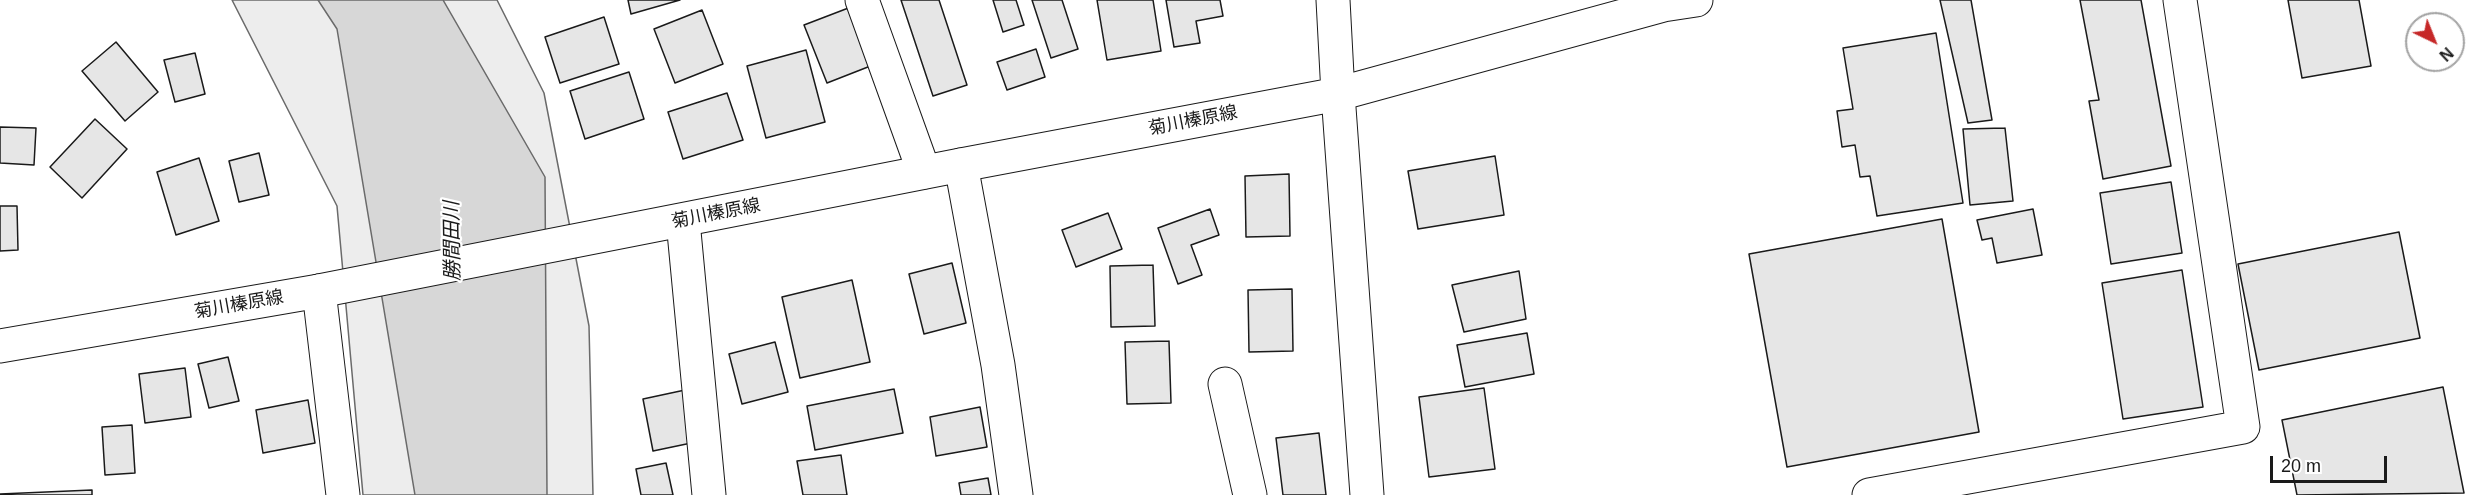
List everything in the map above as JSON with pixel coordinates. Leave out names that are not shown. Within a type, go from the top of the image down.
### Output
[{"type":"street","points":[[862,0],[924,172]]},
{"type":"street","points":[[1333,0],[1367,495]]},
{"type":"street","name":"菊川榛原線","points":[[0,346],[319,291],[599,238],[924,172],[1338,94],[1663,2],[1696,0]]},
{"type":"street","points":[[1869,495],[2243,427],[2180,0]]},
{"type":"street","points":[[961,165],[998,365],[1016,495]]},
{"type":"street","points":[[682,221],[709,495]]},
{"type":"street","points":[[319,291],[343,495]]},
{"type":"street","points":[[1225,384],[1250,495]]},
{"type":"shaded area","points":[[232,0],[497,0],[544,93],[589,326],[593,495],[363,495],[337,206]]},
{"type":"water","name":"勝間田川","points":[[318,0],[443,0],[545,177],[547,495],[415,495],[337,29]]},
{"type":"building","points":[[628,0],[680,0],[631,14]]},
{"type":"building","points":[[901,0],[939,0],[967,85],[933,96]]},
{"type":"building","points":[[993,0],[1016,0],[1024,25],[1003,32]]},
{"type":"building","points":[[1032,0],[1062,0],[1078,49],[1051,58]]},
{"type":"building","points":[[1097,0],[1153,0],[1161,51],[1107,60]]},
{"type":"building","points":[[1166,0],[1220,0],[1223,16],[1196,21],[1200,43],[1174,47]]},
{"type":"building","points":[[1940,0],[1971,0],[1992,120],[1968,123]]},
{"type":"building","points":[[2080,0],[2141,0],[2171,166],[2103,179],[2089,101],[2099,100]]},
{"type":"building","points":[[2288,0],[2359,0],[2371,66],[2302,78]]},
{"type":"building","points":[[851,7],[873,65],[827,83],[804,25]]},
{"type":"building","points":[[702,10],[723,64],[675,83],[654,29]]},
{"type":"building","points":[[604,17],[619,64],[560,83],[545,37]]},
{"type":"building","points":[[1936,33],[1963,203],[1877,216],[1870,176],[1860,177],[1855,145],[1842,147],[1837,111],[1853,109],[1843,48]]},
{"type":"building","points":[[116,42],[158,92],[125,121],[82,71]]},
{"type":"building","points":[[1036,49],[1045,77],[1007,90],[997,62]]},
{"type":"building","points":[[806,50],[825,122],[766,138],[747,66]]},
{"type":"building","points":[[195,53],[205,94],[175,102],[164,60]]},
{"type":"building","points":[[629,72],[644,119],[585,139],[570,91]]},
{"type":"building","points":[[727,93],[743,140],[683,159],[668,112]]},
{"type":"building","points":[[95,119],[127,149],[82,198],[50,167]]},
{"type":"building","points":[[0,127],[36,128],[34,165],[0,163]]},
{"type":"building","points":[[2005,128],[2013,201],[1970,205],[1963,129]]},
{"type":"building","points":[[259,153],[269,195],[239,202],[229,161]]},
{"type":"building","points":[[1495,156],[1504,215],[1418,229],[1408,171]]},
{"type":"building","points":[[199,158],[219,221],[176,235],[157,172]]},
{"type":"building","points":[[1289,174],[1290,236],[1246,237],[1245,176]]},
{"type":"building","points":[[2171,182],[2182,253],[2111,264],[2100,193]]},
{"type":"building","points":[[0,206],[17,206],[18,250],[0,251]]},
{"type":"building","points":[[1210,209],[1219,235],[1191,245],[1202,275],[1178,284],[1158,228]]},
{"type":"building","points":[[2033,209],[2042,255],[1997,263],[1992,238],[1982,240],[1977,220]]},
{"type":"building","points":[[1108,213],[1122,249],[1076,267],[1062,230]]},
{"type":"building","points":[[1942,219],[1979,432],[1787,467],[1749,254]]},
{"type":"building","points":[[2399,232],[2420,338],[2259,370],[2238,264]]},
{"type":"building","points":[[952,263],[966,323],[924,334],[909,274]]},
{"type":"building","points":[[1153,265],[1155,326],[1111,327],[1110,266]]},
{"type":"building","points":[[2182,270],[2203,407],[2123,419],[2102,283]]},
{"type":"building","points":[[1519,271],[1526,319],[1464,332],[1452,285]]},
{"type":"building","points":[[852,280],[870,362],[800,378],[782,297]]},
{"type":"building","points":[[1292,289],[1293,351],[1249,352],[1248,290]]},
{"type":"building","points":[[1527,333],[1534,374],[1465,387],[1457,345]]},
{"type":"building","points":[[1169,341],[1171,403],[1127,404],[1125,342]]},
{"type":"building","points":[[775,342],[788,392],[742,404],[729,354]]},
{"type":"building","points":[[228,357],[239,401],[209,408],[198,364]]},
{"type":"building","points":[[185,368],[191,417],[145,423],[139,374]]},
{"type":"building","points":[[2443,387],[2464,493],[2297,495],[2282,420]]},
{"type":"building","points":[[1484,388],[1495,469],[1429,477],[1419,397]]},
{"type":"building","points":[[894,389],[903,433],[815,450],[807,406]]},
{"type":"building","points":[[685,390],[696,442],[653,451],[643,399]]},
{"type":"building","points":[[308,400],[315,443],[263,453],[256,410]]},
{"type":"building","points":[[980,407],[987,447],[936,456],[930,417]]},
{"type":"building","points":[[132,425],[135,473],[105,475],[102,427]]},
{"type":"building","points":[[1319,433],[1326,495],[1283,495],[1276,438]]},
{"type":"building","points":[[841,455],[847,495],[803,495],[797,461]]},
{"type":"building","points":[[666,463],[673,495],[641,495],[636,469]]},
{"type":"building","points":[[988,478],[991,495],[961,495],[959,483]]},
{"type":"building","points":[[92,490],[92,495],[0,495],[0,494]]}]
